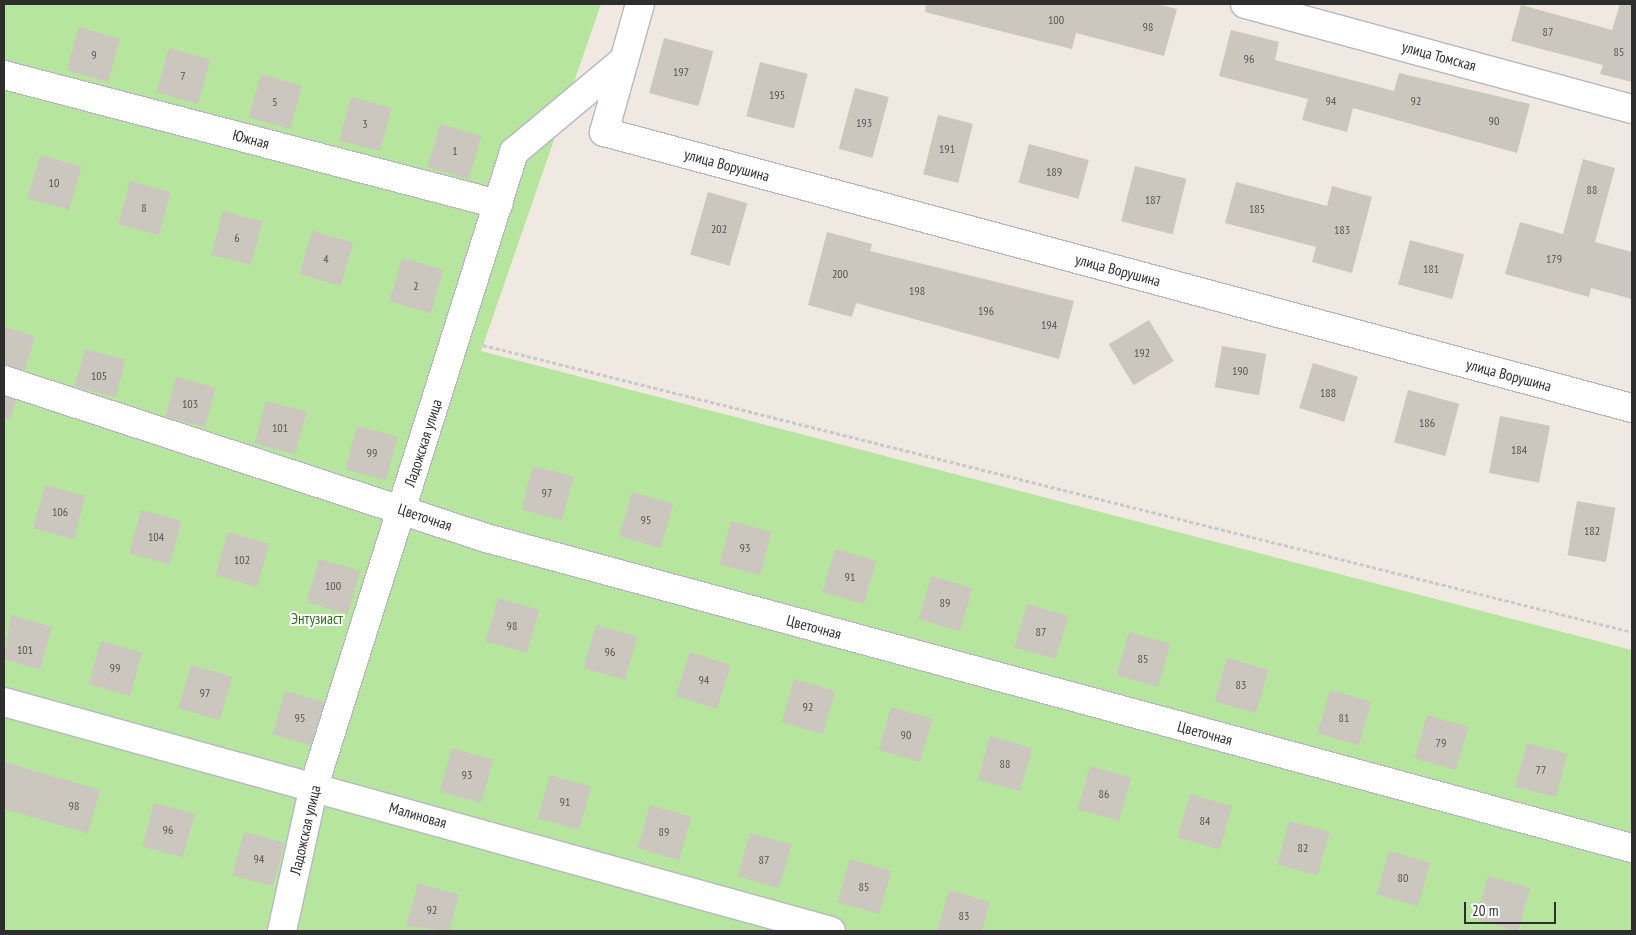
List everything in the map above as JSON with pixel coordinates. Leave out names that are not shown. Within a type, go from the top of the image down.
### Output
[{"type":"street","points":[[624,60],[640,4]]},
{"type":"street","name":"улица Томская","points":[[1245,4],[1632,109]]},
{"type":"street","name":"улица Ворушина","points":[[624,60],[604,132],[1632,408]]},
{"type":"street","name":"Ладожская улица","points":[[282,931],[314,786],[514,152],[624,60]]},
{"type":"street","name":"Южная","points":[[4,75],[498,204]]},
{"type":"street","name":"Цветочная","points":[[4,380],[402,508],[486,538],[1632,848]]},
{"type":"street","name":"Малиновая","points":[[4,702],[314,786],[831,931]]},
{"type":"path","points":[[456,339],[1632,632]]},
{"type":"green space","name":"Энтузиаст","points":[[4,4],[601,4],[481,351],[1632,650],[1632,931],[4,931]]},
{"type":"building","points":[[926,4],[1157,4],[1177,9],[1164,56],[1076,33],[1072,49],[925,12]]},
{"type":"building","points":[[1620,4],[1632,4],[1632,82],[1600,74],[1603,65],[1511,41],[1521,5],[1612,30]]},
{"type":"building","points":[[79,27],[120,39],[108,82],[67,70]]},
{"type":"building","points":[[1231,30],[1279,42],[1275,60],[1394,91],[1399,73],[1530,104],[1517,153],[1353,108],[1347,132],[1302,120],[1308,99],[1219,76]]},
{"type":"building","points":[[664,38],[713,51],[699,106],[649,93]]},
{"type":"building","points":[[169,48],[210,60],[198,104],[156,92]]},
{"type":"building","points":[[760,62],[808,74],[794,128],[746,116]]},
{"type":"building","points":[[261,74],[302,86],[290,129],[249,117]]},
{"type":"building","points":[[855,88],[889,97],[873,158],[839,149]]},
{"type":"building","points":[[351,97],[392,108],[380,151],[339,140]]},
{"type":"building","points":[[938,115],[973,124],[958,183],[923,174]]},
{"type":"building","points":[[440,124],[481,136],[469,179],[428,167]]},
{"type":"building","points":[[1029,144],[1089,160],[1079,199],[1019,183]]},
{"type":"building","points":[[40,155],[81,167],[69,210],[28,198]]},
{"type":"building","points":[[1583,159],[1615,168],[1595,242],[1632,252],[1632,299],[1591,288],[1589,297],[1505,274],[1520,222],[1563,234]]},
{"type":"building","points":[[1135,166],[1186,179],[1173,234],[1121,221]]},
{"type":"building","points":[[130,181],[171,192],[159,235],[118,224]]},
{"type":"building","points":[[1236,182],[1327,206],[1332,186],[1372,197],[1352,273],[1312,262],[1316,247],[1225,223]]},
{"type":"building","points":[[708,192],[747,203],[729,266],[690,254]]},
{"type":"building","points":[[223,211],[263,222],[251,265],[211,254]]},
{"type":"building","points":[[312,231],[353,243],[341,286],[300,274]]},
{"type":"building","points":[[827,232],[872,244],[870,251],[1074,301],[1059,359],[856,303],[852,317],[808,305]]},
{"type":"building","points":[[1410,240],[1464,254],[1452,299],[1398,284]]},
{"type":"building","points":[[402,258],[443,270],[431,313],[390,301]]},
{"type":"building","points":[[1149,320],[1174,361],[1133,385],[1109,344]]},
{"type":"building","points":[[4,327],[35,336],[25,370],[4,365]]},
{"type":"building","points":[[1222,346],[1266,354],[1259,395],[1215,387]]},
{"type":"building","points":[[85,349],[126,360],[115,398],[75,387]]},
{"type":"building","points":[[1313,363],[1358,377],[1344,422],[1299,408]]},
{"type":"building","points":[[176,377],[216,388],[205,427],[165,417]]},
{"type":"building","points":[[1408,390],[1459,404],[1445,456],[1394,442]]},
{"type":"building","points":[[4,396],[16,400],[11,419],[4,418]]},
{"type":"building","points":[[266,401],[307,412],[295,454],[255,444]]},
{"type":"building","points":[[1500,416],[1550,426],[1539,483],[1489,473]]},
{"type":"building","points":[[357,426],[398,437],[386,480],[345,469]]},
{"type":"building","points":[[533,466],[574,477],[562,520],[521,509]]},
{"type":"building","points":[[45,485],[86,496],[74,539],[33,528]]},
{"type":"building","points":[[632,492],[673,504],[661,548],[619,536]]},
{"type":"building","points":[[1577,501],[1615,508],[1606,562],[1567,555]]},
{"type":"building","points":[[141,510],[182,521],[170,564],[129,553]]},
{"type":"building","points":[[731,521],[772,532],[760,575],[719,564]]},
{"type":"building","points":[[228,532],[269,544],[257,587],[216,575]]},
{"type":"building","points":[[835,549],[876,561],[864,604],[823,592]]},
{"type":"building","points":[[319,559],[360,571],[348,614],[307,602]]},
{"type":"building","points":[[931,576],[972,588],[960,631],[919,619]]},
{"type":"building","points":[[498,598],[539,610],[527,653],[486,641]]},
{"type":"building","points":[[1027,604],[1068,616],[1056,659],[1015,647]]},
{"type":"building","points":[[11,615],[52,627],[40,670],[4,659]]},
{"type":"building","points":[[596,625],[637,637],[625,680],[584,668]]},
{"type":"building","points":[[1129,632],[1170,644],[1158,687],[1117,675]]},
{"type":"building","points":[[101,641],[142,653],[130,696],[89,684]]},
{"type":"building","points":[[690,652],[731,665],[717,709],[676,696]]},
{"type":"building","points":[[1227,658],[1268,670],[1256,713],[1215,701]]},
{"type":"building","points":[[191,665],[232,677],[220,720],[179,708]]},
{"type":"building","points":[[794,679],[835,691],[823,734],[782,722]]},
{"type":"building","points":[[1330,690],[1371,702],[1359,745],[1318,733]]},
{"type":"building","points":[[285,691],[324,702],[312,746],[273,734]]},
{"type":"building","points":[[891,707],[932,719],[920,762],[879,750]]},
{"type":"building","points":[[1427,715],[1468,727],[1456,770],[1415,758]]},
{"type":"building","points":[[990,736],[1032,748],[1020,791],[978,779]]},
{"type":"building","points":[[1527,743],[1568,754],[1556,797],[1515,786]]},
{"type":"building","points":[[452,748],[493,760],[481,803],[440,791]]},
{"type":"building","points":[[4,762],[100,790],[88,833],[4,809]]},
{"type":"building","points":[[1090,766],[1131,778],[1119,821],[1078,809]]},
{"type":"building","points":[[550,775],[591,787],[579,830],[538,818]]},
{"type":"building","points":[[1190,794],[1232,806],[1220,849],[1178,837]]},
{"type":"building","points":[[154,803],[195,814],[183,857],[142,846]]},
{"type":"building","points":[[650,805],[691,817],[679,860],[638,848]]},
{"type":"building","points":[[1289,821],[1330,832],[1318,875],[1277,864]]},
{"type":"building","points":[[244,832],[285,843],[273,886],[232,875]]},
{"type":"building","points":[[750,833],[791,845],[779,888],[738,876]]},
{"type":"building","points":[[1389,851],[1430,863],[1418,906],[1377,894]]},
{"type":"building","points":[[850,859],[891,871],[879,914],[838,902]]},
{"type":"building","points":[[1488,876],[1530,888],[1518,931],[1476,919]]},
{"type":"building","points":[[418,883],[459,895],[449,931],[406,926]]},
{"type":"building","points":[[949,890],[990,902],[982,931],[937,931]]}]
